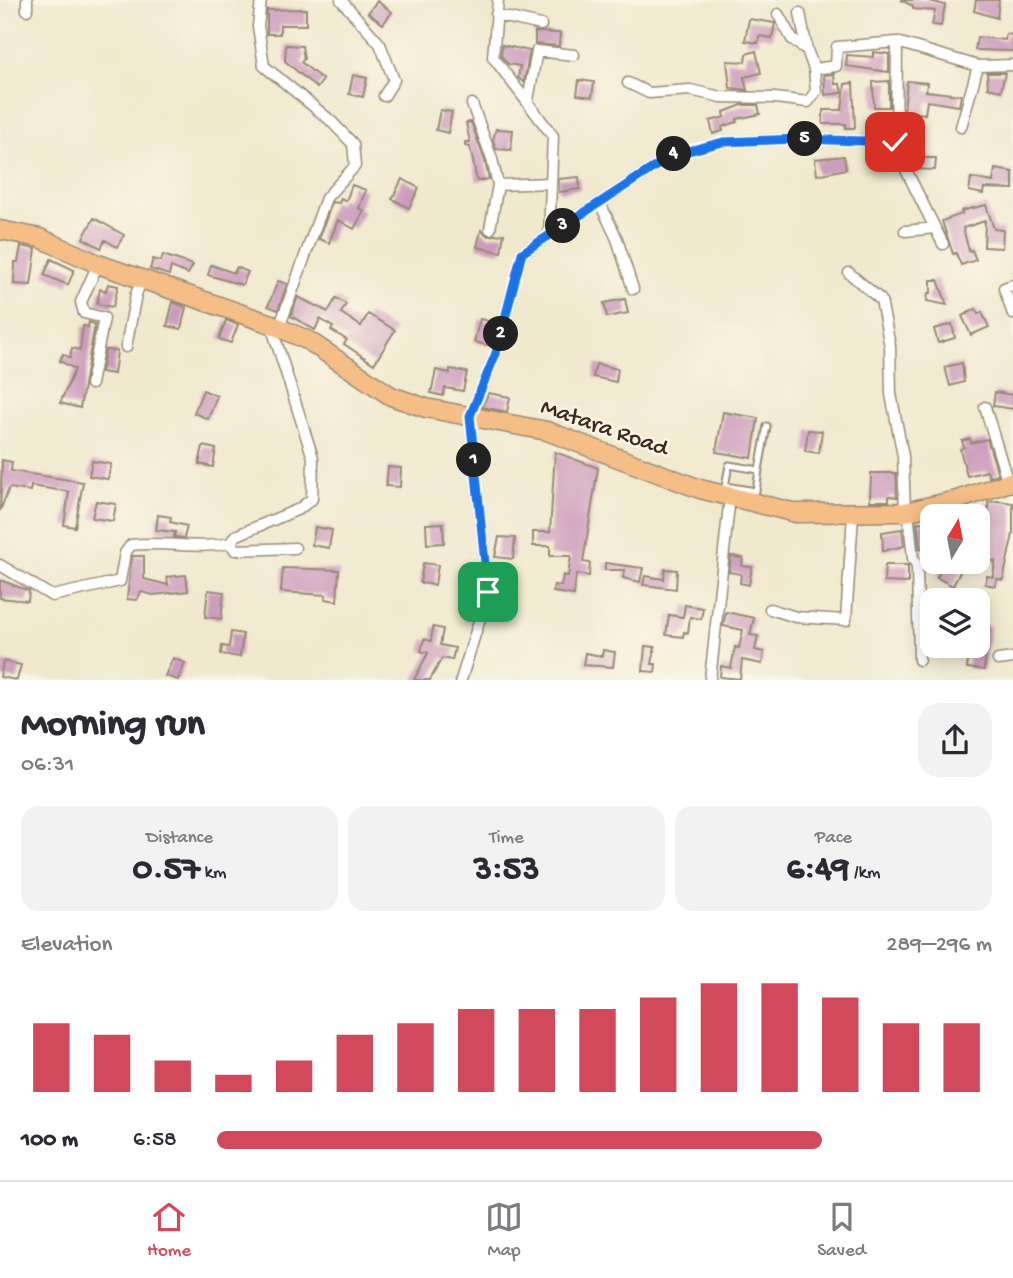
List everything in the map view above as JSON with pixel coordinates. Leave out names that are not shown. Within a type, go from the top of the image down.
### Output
[{"type":"highway","name":"Matara Road","points":[[0,230],[40,238],[98,264],[275,326],[309,341],[391,396],[426,408],[547,431],[701,489],[726,492],[796,513],[907,512],[957,500],[1010,482]]},
{"type":"street","points":[[0,565],[52,596],[120,581],[125,553],[131,545],[149,543],[205,548],[231,543],[235,536],[299,509],[312,499],[313,458],[275,326],[326,198],[355,166],[353,144],[330,120],[264,66],[258,26],[261,0]]},
{"type":"street","points":[[341,0],[380,44],[394,80],[384,96]]},
{"type":"street","points":[[498,0],[493,57],[553,136],[549,235]]},
{"type":"street","points":[[628,83],[649,93],[690,90],[721,97],[775,98],[808,103],[816,91],[814,69],[807,50],[800,13]]},
{"type":"street","points":[[778,14],[792,39],[807,50]]},
{"type":"street","points":[[496,15],[541,25]]},
{"type":"street","points":[[814,69],[835,66],[837,47],[897,42],[978,66],[1013,65]]},
{"type":"street","points":[[897,42],[896,150],[943,244]]},
{"type":"street","points":[[528,100],[537,51],[574,55]]},
{"type":"street","points":[[961,127],[978,66]]},
{"type":"street","points":[[472,104],[492,159],[498,185],[490,229]]},
{"type":"street","points":[[461,680],[488,592],[470,416],[496,353],[522,253],[673,155],[723,142],[798,139],[895,142]]},
{"type":"street","points":[[498,185],[549,183]]},
{"type":"street","points":[[600,203],[617,239],[633,289]]},
{"type":"street","points":[[905,231],[935,228]]},
{"type":"street","points":[[92,384],[104,318],[84,313],[81,302],[98,264]]},
{"type":"street","points":[[849,273],[881,300],[890,346],[891,394],[903,456],[913,558],[917,566],[919,660]]},
{"type":"street","points":[[126,347],[135,294],[142,280]]},
{"type":"street","points":[[1013,285],[1004,288],[1013,314]]},
{"type":"street","points":[[985,407],[1010,482]]},
{"type":"street","points":[[710,680],[726,492]]},
{"type":"street","points":[[770,609],[796,617],[827,621],[846,620],[853,514]]},
{"type":"street","points":[[231,543],[235,550],[295,548]]},
{"type":"street","points":[[998,660],[1013,658]]},
{"type":"lane","points":[[759,471],[729,465],[726,492],[755,491],[759,471],[767,426]]},
{"type":"building","points":[[901,0],[926,0],[945,5],[941,26],[932,25],[935,11],[913,9],[913,6]]},
{"type":"building","points":[[976,0],[999,0],[997,18],[974,11]]},
{"type":"building","points":[[377,1],[392,12],[383,24],[368,13]]},
{"type":"building","points":[[306,9],[306,25],[280,25],[280,34],[267,34],[267,10]]},
{"type":"building","points":[[749,19],[775,23],[772,38],[759,36],[758,43],[745,41]]},
{"type":"building","points":[[535,32],[560,33],[559,46],[535,44]]},
{"type":"building","points":[[1006,34],[1013,35],[1013,51],[975,50],[977,37],[1005,40]]},
{"type":"building","points":[[286,45],[302,46],[304,59],[301,62],[323,80],[317,88],[285,61]]},
{"type":"building","points":[[502,45],[530,51],[524,82],[518,78],[520,66],[508,64],[501,55]]},
{"type":"building","points":[[756,51],[761,73],[744,77],[747,90],[730,88],[727,61],[745,62],[746,54]]},
{"type":"building","points":[[873,52],[889,54],[889,72],[846,66],[847,55],[873,57]]},
{"type":"building","points":[[987,73],[1005,73],[1001,91],[988,88]]},
{"type":"building","points":[[834,74],[835,84],[840,84],[842,93],[825,95],[824,75]]},
{"type":"building","points":[[353,75],[367,78],[363,97],[349,94]]},
{"type":"building","points":[[579,80],[594,82],[592,97],[577,95]]},
{"type":"building","points":[[889,81],[889,107],[874,107],[873,82]]},
{"type":"building","points":[[907,81],[927,83],[926,91],[961,95],[959,106],[927,101],[925,114],[904,111]]},
{"type":"building","points":[[853,83],[855,128],[846,128],[846,124],[823,124],[823,110],[842,110],[845,84]]},
{"type":"building","points":[[742,105],[758,105],[760,114],[737,119],[737,122],[722,127],[723,131],[713,134],[710,121],[725,117],[724,112]]},
{"type":"building","points":[[440,110],[452,112],[448,133],[436,130]]},
{"type":"building","points":[[471,122],[489,179],[477,181],[470,147],[465,146],[465,142],[470,142],[466,123]]},
{"type":"building","points":[[496,129],[513,130],[511,150],[496,149],[493,140]]},
{"type":"building","points":[[844,156],[846,169],[817,175],[815,159]]},
{"type":"building","points":[[912,158],[936,158],[935,170],[914,169]]},
{"type":"building","points":[[995,169],[1013,172],[1013,189],[984,188],[983,194],[969,191],[971,178],[993,182]]},
{"type":"building","points":[[579,177],[580,189],[559,192],[559,179]]},
{"type":"building","points":[[402,179],[419,188],[409,208],[392,199]]},
{"type":"building","points":[[352,185],[366,190],[359,208],[364,211],[354,229],[338,220],[329,243],[319,239],[332,202],[339,203],[341,198],[346,201]]},
{"type":"building","points":[[986,205],[994,229],[1003,230],[1002,248],[984,247],[985,221],[963,228],[969,251],[972,250],[976,260],[961,265],[956,253],[953,254],[942,221],[962,214],[961,211]]},
{"type":"building","points":[[94,218],[124,235],[117,247],[105,240],[101,248],[83,238]]},
{"type":"building","points":[[481,230],[488,236],[504,234],[501,252],[477,247]]},
{"type":"building","points":[[21,246],[36,249],[31,285],[14,284],[15,262],[18,262]]},
{"type":"building","points":[[163,255],[193,265],[188,274],[171,267],[169,275],[150,269],[153,259],[161,261]]},
{"type":"building","points":[[51,259],[74,270],[68,285],[44,275]]},
{"type":"building","points":[[211,265],[234,273],[237,267],[248,272],[242,285],[208,275]]},
{"type":"building","points":[[931,280],[938,280],[947,305],[927,301],[928,293],[931,293]]},
{"type":"building","points":[[278,281],[287,284],[278,310],[268,306]]},
{"type":"building","points":[[108,284],[118,286],[113,307],[97,304],[100,289],[106,291]]},
{"type":"building","points":[[298,297],[328,312],[336,298],[346,304],[341,313],[361,326],[368,314],[395,330],[374,364],[344,344],[347,340],[320,319],[315,330],[291,316]]},
{"type":"building","points":[[625,299],[628,313],[607,317],[604,303]]},
{"type":"building","points":[[173,302],[186,307],[181,329],[167,326]]},
{"type":"building","points":[[976,309],[978,314],[982,312],[989,327],[971,335],[962,316]]},
{"type":"building","points":[[480,319],[493,322],[487,345],[474,342]]},
{"type":"building","points":[[226,320],[238,325],[231,343],[219,339]]},
{"type":"building","points":[[89,322],[95,324],[80,408],[60,403],[75,369],[60,361],[63,354],[70,358],[72,348],[80,350],[83,326],[88,327]]},
{"type":"building","points":[[952,324],[955,338],[938,343],[934,329]]},
{"type":"building","points":[[105,350],[117,351],[114,374],[101,372]]},
{"type":"building","points":[[962,363],[964,382],[950,386],[945,367]]},
{"type":"building","points":[[596,364],[618,369],[616,382],[593,377]]},
{"type":"building","points":[[450,369],[467,372],[463,391],[445,388],[443,396],[431,393],[436,370],[450,373]]},
{"type":"building","points":[[203,390],[217,396],[208,419],[194,413]]},
{"type":"building","points":[[995,392],[1013,395],[1013,409],[993,406]]},
{"type":"building","points":[[488,393],[510,397],[507,412],[482,407]]},
{"type":"building","points":[[723,412],[758,418],[752,458],[716,452]]},
{"type":"building","points":[[808,430],[822,431],[819,453],[805,451]]},
{"type":"building","points":[[970,439],[971,443],[987,439],[998,474],[989,477],[987,471],[967,476],[960,449],[964,447],[962,441]]},
{"type":"building","points":[[203,446],[216,449],[213,467],[199,464]]},
{"type":"building","points":[[555,452],[598,468],[583,562],[590,563],[589,576],[576,574],[574,595],[553,592],[554,585],[561,586],[563,575],[568,576],[571,556],[550,556],[550,546],[533,546],[533,532],[550,532]]},
{"type":"building","points":[[2,460],[12,462],[11,471],[83,482],[75,527],[64,525],[69,492],[65,491],[31,486],[30,491],[9,488],[0,511]]},
{"type":"building","points":[[92,461],[111,464],[108,479],[89,476]]},
{"type":"building","points":[[388,467],[401,468],[400,487],[386,486]]},
{"type":"building","points":[[871,473],[896,473],[897,497],[889,496],[889,501],[870,501]]},
{"type":"building","points":[[96,501],[116,504],[113,521],[92,518]]},
{"type":"building","points":[[988,502],[1013,503],[1013,534],[1003,580],[997,579],[995,586],[985,584],[987,576],[993,577],[995,561],[990,561]]},
{"type":"building","points":[[158,515],[171,517],[170,522],[187,526],[184,538],[174,537],[175,532],[156,530]]},
{"type":"building","points":[[917,522],[920,522],[920,549]]},
{"type":"building","points":[[443,523],[444,543],[427,544],[426,524]]},
{"type":"building","points":[[315,527],[332,530],[329,548],[312,545]]},
{"type":"building","points":[[902,529],[904,546],[883,551],[882,532]]},
{"type":"building","points":[[499,537],[515,538],[513,559],[495,557]]},
{"type":"building","points":[[132,556],[144,556],[144,579],[168,585],[167,577],[186,575],[188,591],[153,595],[141,592],[137,600],[127,599]]},
{"type":"building","points":[[731,556],[743,558],[742,566],[752,567],[749,585],[740,583],[741,574],[729,572]]},
{"type":"building","points":[[423,563],[438,565],[435,585],[420,583]]},
{"type":"building","points":[[605,563],[643,568],[640,582],[623,578],[625,570],[605,570]]},
{"type":"building","points":[[885,565],[908,565],[908,583],[884,582]]},
{"type":"building","points":[[283,568],[339,570],[337,601],[325,599],[326,595],[281,592]]},
{"type":"building","points":[[665,569],[677,570],[676,589],[643,585],[645,576],[664,579]]},
{"type":"building","points":[[939,574],[959,574],[953,586],[937,578]]},
{"type":"building","points":[[0,580],[29,591],[28,601],[0,598]]},
{"type":"building","points":[[208,590],[224,592],[221,619],[205,617]]},
{"type":"building","points":[[685,605],[703,608],[701,619],[690,617],[688,633],[684,632],[683,637],[666,635],[669,615],[683,617]]},
{"type":"building","points":[[726,612],[754,618],[750,635],[758,636],[755,650],[764,652],[762,664],[742,660],[740,679],[720,677],[721,666],[731,668],[735,647],[739,648],[743,630],[723,626]]},
{"type":"building","points":[[433,627],[443,629],[440,645],[455,648],[452,660],[442,658],[430,680],[414,680],[428,653],[421,651],[424,639],[431,641]]},
{"type":"building","points":[[231,632],[243,634],[240,657],[221,654],[222,646],[229,647]]},
{"type":"building","points":[[645,646],[655,647],[652,664],[656,664],[655,672],[643,671]]},
{"type":"building","points":[[603,650],[615,652],[613,667],[583,665],[585,653],[602,656]]},
{"type":"building","points":[[173,658],[185,663],[178,680],[165,676]]},
{"type":"building","points":[[968,658],[986,658],[984,670],[967,668]]},
{"type":"building","points":[[3,661],[21,665],[17,680],[0,677]]},
{"type":"route","points":[[488,592],[470,416],[496,353],[522,253],[673,155],[723,142],[798,139],[895,142]]}]
